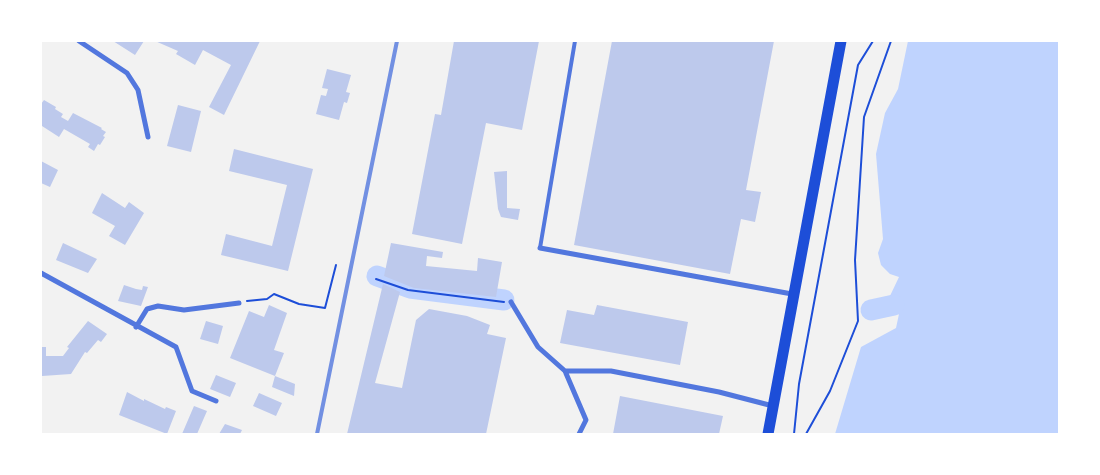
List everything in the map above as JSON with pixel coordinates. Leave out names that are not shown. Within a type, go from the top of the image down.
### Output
[{"type":"main road","points":[[768,434],[792,294],[841,41]]},
{"type":"street","points":[[79,41],[127,73],[138,90],[148,137]]},
{"type":"street","points":[[540,248],[792,294]]},
{"type":"street","points":[[41,273],[136,327],[176,347],[192,391],[216,401]]},
{"type":"street","points":[[511,302],[538,347],[565,371],[586,420],[579,434]]},
{"type":"street","points":[[136,327],[148,309],[158,306],[184,310],[239,303]]},
{"type":"street","points":[[565,371],[598,369],[612,371],[719,392],[773,406]]},
{"type":"lane","points":[[540,248],[575,41]]},
{"type":"path","points":[[794,434],[799,384],[858,65],[873,41]]},
{"type":"path","points":[[806,434],[830,391],[858,321],[856,260],[864,117],[891,41]]},
{"type":"path","points":[[239,303],[267,298],[274,294],[299,304],[325,308],[336,265]]},
{"type":"path","points":[[376,280],[408,290],[511,302]]},
{"type":"water","points":[[908,41],[1059,41],[1059,434],[835,434],[861,347],[896,328],[899,314],[889,298],[899,277],[890,274],[881,265],[878,253],[883,239],[876,154],[885,113],[898,89]]},
{"type":"building","points":[[113,41],[144,41],[135,55]]},
{"type":"building","points":[[155,41],[260,41],[224,115],[209,107],[231,65],[203,50],[195,65],[176,54],[178,51]]},
{"type":"building","points":[[454,41],[539,41],[522,130],[486,123],[462,244],[412,234],[435,114],[441,115]]},
{"type":"building","points":[[612,41],[774,41],[746,190],[761,192],[755,222],[741,219],[730,274],[574,245]]},
{"type":"building","points":[[327,69],[351,75],[346,92],[350,93],[347,103],[344,102],[339,120],[316,114],[321,95],[326,96],[328,89],[322,88]]},
{"type":"building","points":[[44,100],[56,107],[55,109],[63,114],[61,117],[68,121],[73,113],[102,128],[106,132],[100,145],[98,144],[94,151],[88,147],[90,144],[64,129],[59,137],[42,126],[41,104]]},
{"type":"building","points":[[178,105],[201,111],[191,152],[167,146]]},
{"type":"building","points":[[234,149],[313,169],[288,271],[221,255],[226,234],[272,246],[287,185],[229,171]]},
{"type":"building","points":[[41,161],[58,170],[50,187],[41,183]]},
{"type":"building","points":[[507,171],[507,208],[520,209],[518,220],[501,217],[498,209],[494,172]]},
{"type":"building","points":[[102,193],[125,208],[129,202],[144,213],[125,245],[109,236],[115,226],[92,213]]},
{"type":"building","points":[[63,243],[97,259],[88,273],[56,260]]},
{"type":"building","points":[[391,243],[443,252],[442,258],[427,256],[426,266],[477,271],[478,258],[502,262],[496,297],[414,288],[384,276]]},
{"type":"building","points":[[383,284],[400,292],[375,383],[402,388],[416,320],[429,309],[467,316],[490,325],[487,334],[506,338],[486,434],[347,434]]},
{"type":"building","points":[[124,285],[142,290],[143,286],[148,287],[141,306],[118,301]]},
{"type":"building","points":[[269,305],[287,313],[274,350],[284,353],[275,376],[230,358],[249,311],[264,317]]},
{"type":"building","points":[[597,305],[688,322],[680,365],[560,343],[567,310],[594,315]]},
{"type":"building","points":[[88,321],[107,334],[101,342],[98,340],[87,353],[85,352],[71,374],[42,376],[41,347],[46,347],[46,356],[63,356],[69,348],[67,347]]},
{"type":"building","points":[[206,321],[223,326],[218,344],[200,339]]},
{"type":"building","points":[[216,375],[236,383],[230,397],[210,389]]},
{"type":"building","points":[[275,376],[295,384],[294,396],[272,387]]},
{"type":"building","points":[[127,392],[144,401],[144,399],[165,409],[166,407],[176,411],[167,434],[119,415]]},
{"type":"building","points":[[259,393],[282,403],[276,416],[253,406]]},
{"type":"building","points":[[620,396],[723,416],[719,434],[613,434]]},
{"type":"building","points":[[194,406],[207,411],[197,434],[182,434]]},
{"type":"building","points":[[225,424],[242,430],[240,434],[219,434]]},
{"type":"waterway","points":[[377,276],[410,288],[504,300]]},
{"type":"waterway","points":[[871,310],[894,305]]},
{"type":"railway","points":[[317,434],[397,41]]}]
